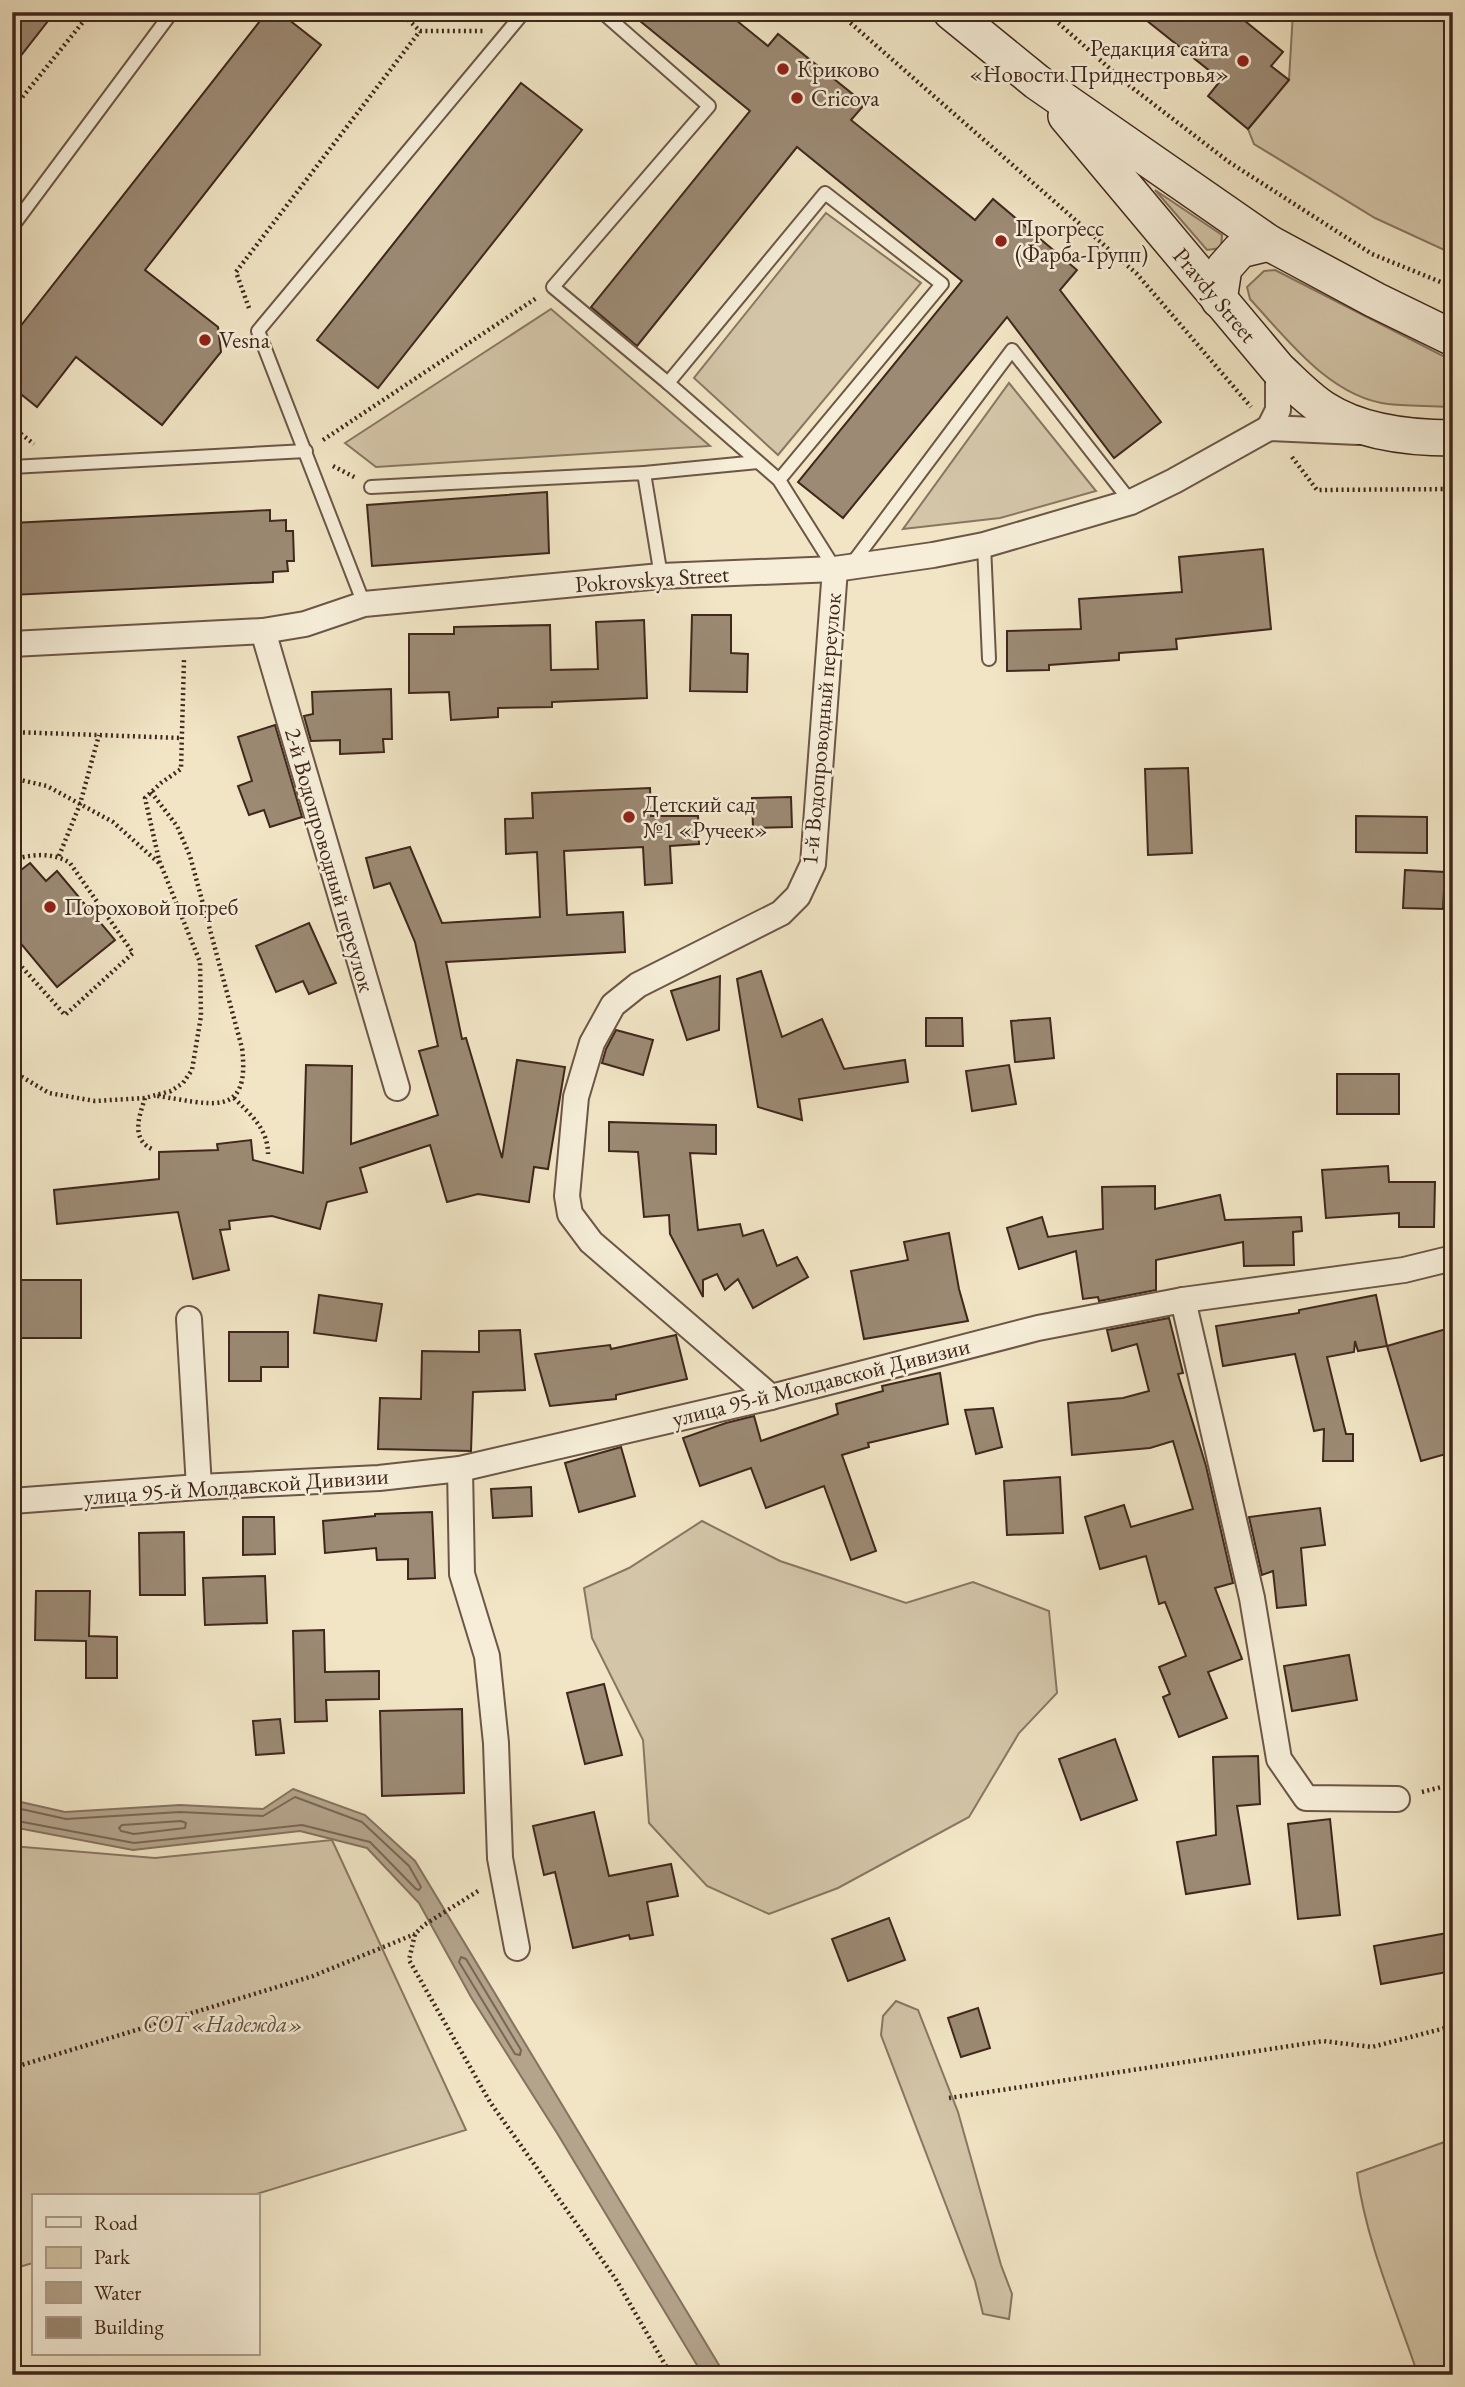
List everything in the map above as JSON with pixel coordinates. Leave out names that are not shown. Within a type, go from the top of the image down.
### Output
[{"type":"main road","name":"Pravdy Street","points":[[951,12],[1037,82],[1269,243],[1453,338]]},
{"type":"main road","name":"Pravdy Street","points":[[1037,82],[1278,369],[1325,410],[1361,426],[1397,434],[1453,438]]},
{"type":"main road","points":[[1219,300],[1224,268],[1240,250],[1269,243]]},
{"type":"street","points":[[1278,369],[1278,410],[1269,428],[1397,434]]},
{"type":"street","name":"Pokrovskya Street","points":[[12,644],[263,631],[306,624],[365,604],[661,576],[843,568],[933,555],[984,545],[1131,502],[1269,428]]},
{"type":"street","name":"1-й Водопроводный переулок","points":[[771,1397],[591,1242],[570,1214],[566,1196],[576,1097],[592,1043],[613,1005],[638,985],[781,913],[797,896],[813,864],[843,568]]},
{"type":"street","name":"2-й Водопроводный переулок","points":[[263,631],[397,1088]]},
{"type":"street","name":"улица 95-й Молдавской Дивизии","points":[[12,1501],[199,1487],[379,1478],[460,1469],[771,1397],[1038,1328],[1183,1300],[1404,1270],[1453,1258]]},
{"type":"street","points":[[1183,1300],[1252,1598],[1279,1759],[1306,1798],[1397,1799]]},
{"type":"street","points":[[189,1319],[199,1487]]},
{"type":"street","points":[[460,1469],[462,1574],[487,1656],[496,1744],[500,1858],[517,1948]]},
{"type":"lane","points":[[12,227],[172,12]]},
{"type":"lane","points":[[365,604],[258,331],[524,12]]},
{"type":"lane","points":[[602,12],[709,106],[553,287],[779,480],[843,568],[1012,350],[1131,502]]},
{"type":"lane","points":[[668,383],[825,192],[942,284],[779,480]]},
{"type":"lane","points":[[12,467],[306,451]]},
{"type":"lane","points":[[371,487],[644,473],[758,461]]},
{"type":"lane","points":[[644,473],[661,576]]},
{"type":"lane","points":[[984,545],[989,659]]},
{"type":"path","points":[[12,110],[91,12]]},
{"type":"path","points":[[400,12],[420,31],[508,31]]},
{"type":"path","points":[[838,12],[1138,274],[1269,428],[1317,491],[1453,489]]},
{"type":"path","points":[[1046,12],[1126,83],[1228,162],[1372,254],[1453,287]]},
{"type":"path","points":[[258,331],[236,272],[420,31]]},
{"type":"path","points":[[371,487],[306,451],[553,287]]},
{"type":"path","points":[[12,1071],[49,1093],[95,1101],[145,1098],[171,1091],[183,1083],[192,1070],[201,1016],[200,962],[161,864],[145,798],[181,769],[184,635]]},
{"type":"path","points":[[12,732],[182,738]]},
{"type":"path","points":[[59,856],[80,804],[99,735]]},
{"type":"path","points":[[12,778],[47,786],[113,822],[161,864]]},
{"type":"path","points":[[151,792],[177,826],[190,856],[238,1035],[244,1069],[241,1086],[234,1098],[223,1103],[154,1096]]},
{"type":"path","points":[[12,860],[22,857],[59,856],[70,863],[133,953],[65,1015],[12,957]]},
{"type":"path","points":[[145,1098],[138,1132],[140,1140],[154,1150]]},
{"type":"path","points":[[234,1098],[258,1122],[268,1142],[268,1154]]},
{"type":"path","points":[[12,2068],[313,1976],[415,1934],[461,1901]]},
{"type":"path","points":[[415,1934],[409,1959],[490,2102],[615,2278],[671,2375]]},
{"type":"path","points":[[949,2098],[1323,2041],[1372,2046],[1453,2026]]},
{"type":"green space","points":[[1293,12],[1453,12],[1453,254],[1375,218],[1254,144],[1248,129],[1289,80]]},
{"type":"green space","points":[[1155,190],[1222,235],[1221,248],[1207,250]]},
{"type":"green space","points":[[826,213],[921,283],[778,455],[694,378]]},
{"type":"green space","points":[[1275,270],[1453,361],[1453,407],[1388,404],[1367,399],[1329,378],[1295,348],[1250,299],[1247,287],[1264,271]]},
{"type":"green space","points":[[551,309],[710,446],[376,467],[345,443]]},
{"type":"green space","points":[[1009,383],[1096,491],[1000,518],[903,529]]},
{"type":"green space","points":[[702,1521],[780,1561],[906,1603],[973,1582],[1049,1611],[1057,1693],[1019,1733],[969,1817],[838,1888],[769,1914],[707,1886],[649,1823],[643,1740],[592,1638],[584,1588],[629,1568]]},
{"type":"green space","name":"СОТ «Надежда»","points":[[332,1840],[466,2130],[257,2194],[32,2194],[32,2263],[12,2269],[12,1846],[155,1858]]},
{"type":"green space","points":[[896,2001],[918,2010],[958,2112],[1001,2265],[1012,2294],[1009,2319],[983,2314],[975,2281],[881,2035],[883,2016]]},
{"type":"green space","points":[[1453,2139],[1453,2375],[1418,2375],[1374,2250],[1357,2173]]},
{"type":"water","points":[[293,1789],[365,1815],[415,1861],[725,2375],[703,2375],[557,2133],[471,1997],[419,1903],[367,1848],[300,1831],[133,1850],[12,1827],[12,1800],[65,1812],[180,1805],[263,1809]]},
{"type":"building","points":[[12,12],[55,12],[12,67]]},
{"type":"building","points":[[267,12],[279,12],[321,45],[145,270],[218,327],[221,352],[162,425],[76,357],[37,407],[12,387],[12,337]]},
{"type":"building","points":[[629,12],[726,12],[768,46],[778,34],[865,104],[851,120],[975,220],[993,199],[1077,270],[1060,290],[1161,422],[1114,458],[1007,317],[843,518],[798,482],[962,281],[797,147],[637,346],[591,307],[750,111]]},
{"type":"building","points":[[1136,12],[1234,12],[1283,52],[1271,66],[1289,80],[1248,129],[1208,96],[1221,80]]},
{"type":"building","points":[[521,83],[582,130],[378,388],[317,340]]},
{"type":"building","points":[[547,492],[549,553],[372,566],[367,505]]},
{"type":"building","points":[[270,510],[270,521],[286,520],[286,531],[293,531],[294,561],[287,561],[288,571],[273,572],[273,582],[12,595],[12,523]]},
{"type":"building","points":[[1263,549],[1271,629],[1176,639],[1177,649],[1119,653],[1119,660],[1049,665],[1049,670],[1007,671],[1007,631],[1081,629],[1079,599],[1182,592],[1179,557]]},
{"type":"building","points":[[692,615],[731,615],[731,653],[748,654],[747,692],[690,691]]},
{"type":"building","points":[[644,620],[647,698],[552,702],[552,707],[498,708],[498,717],[451,720],[449,692],[409,693],[409,634],[454,634],[454,627],[550,625],[551,670],[598,669],[596,622]]},
{"type":"building","points":[[391,689],[392,739],[383,739],[384,752],[340,754],[340,740],[311,741],[304,716],[313,714],[312,692]]},
{"type":"building","points":[[275,725],[302,817],[270,827],[264,810],[249,815],[238,786],[252,781],[238,737]]},
{"type":"building","points":[[1188,768],[1192,853],[1148,855],[1145,769]]},
{"type":"building","points":[[650,788],[651,816],[698,816],[699,844],[670,846],[672,883],[645,885],[643,847],[564,851],[567,915],[623,912],[625,952],[446,962],[462,1039],[466,1038],[502,1158],[517,1060],[565,1067],[548,1169],[534,1167],[529,1202],[478,1194],[447,1202],[430,1145],[360,1168],[367,1192],[327,1202],[320,1229],[272,1216],[229,1221],[230,1229],[220,1230],[229,1270],[193,1279],[178,1212],[57,1224],[54,1190],[159,1179],[159,1152],[218,1150],[217,1144],[251,1140],[253,1160],[303,1173],[306,1065],[352,1066],[351,1144],[438,1115],[419,1051],[438,1046],[415,942],[390,883],[374,888],[366,858],[410,847],[442,923],[540,917],[537,852],[506,854],[505,819],[533,818],[532,793]]},
{"type":"building","points":[[791,797],[792,827],[753,828],[752,798]]},
{"type":"building","points":[[1356,816],[1427,817],[1427,853],[1356,852]]},
{"type":"building","name":"Пороховой погреб","points":[[30,863],[46,881],[57,871],[115,940],[57,987],[12,933],[12,877]]},
{"type":"building","points":[[1405,870],[1445,872],[1443,909],[1403,908]]},
{"type":"building","points":[[309,923],[336,983],[309,994],[303,981],[276,992],[256,946]]},
{"type":"building","points":[[761,971],[782,1037],[822,1019],[844,1069],[905,1060],[908,1082],[799,1099],[802,1120],[758,1107],[737,979]]},
{"type":"building","points":[[720,976],[719,1030],[687,1040],[671,991]]},
{"type":"building","points":[[926,1018],[962,1018],[963,1046],[926,1046]]},
{"type":"building","points":[[1050,1018],[1054,1058],[1015,1062],[1011,1021]]},
{"type":"building","points":[[616,1030],[653,1040],[643,1075],[602,1063]]},
{"type":"building","points":[[1009,1065],[1016,1104],[972,1111],[966,1071]]},
{"type":"building","points":[[1337,1074],[1399,1074],[1399,1114],[1337,1114]]},
{"type":"building","points":[[609,1122],[716,1125],[716,1154],[690,1153],[698,1230],[740,1224],[743,1236],[763,1230],[777,1266],[797,1257],[808,1277],[753,1308],[738,1279],[725,1290],[717,1274],[703,1280],[703,1297],[670,1234],[669,1215],[644,1217],[638,1152],[609,1151]]},
{"type":"building","points":[[1388,1166],[1389,1182],[1435,1182],[1434,1227],[1399,1227],[1399,1213],[1326,1218],[1322,1170]]},
{"type":"building","points":[[1155,1186],[1155,1209],[1220,1195],[1225,1220],[1301,1217],[1302,1231],[1293,1232],[1294,1265],[1244,1266],[1243,1242],[1156,1260],[1156,1290],[1099,1301],[1098,1297],[1083,1299],[1076,1251],[1019,1269],[1007,1228],[1042,1217],[1048,1237],[1103,1229],[1102,1187]]},
{"type":"building","points":[[949,1233],[968,1321],[864,1339],[851,1271],[908,1260],[904,1242]]},
{"type":"building","points":[[15,1280],[81,1280],[81,1338],[15,1338]]},
{"type":"building","points":[[319,1295],[382,1304],[376,1341],[314,1333]]},
{"type":"building","points":[[1376,1295],[1387,1346],[1358,1351],[1355,1341],[1354,1352],[1327,1357],[1346,1434],[1353,1434],[1353,1461],[1323,1461],[1324,1429],[1314,1431],[1295,1354],[1223,1366],[1216,1326],[1299,1313],[1299,1310]]},
{"type":"building","points":[[1169,1318],[1183,1373],[1178,1374],[1206,1466],[1233,1583],[1215,1588],[1242,1659],[1208,1672],[1227,1718],[1179,1737],[1163,1697],[1170,1694],[1159,1667],[1186,1656],[1165,1602],[1159,1604],[1146,1556],[1100,1569],[1085,1517],[1124,1505],[1131,1527],[1193,1509],[1173,1441],[1150,1448],[1072,1455],[1068,1403],[1123,1398],[1149,1391],[1137,1344],[1112,1351],[1107,1330]]},
{"type":"building","points":[[1453,1327],[1453,1452],[1421,1461],[1387,1346]]},
{"type":"building","points":[[520,1330],[525,1390],[473,1392],[471,1451],[378,1449],[380,1398],[421,1399],[422,1351],[479,1352],[479,1331]]},
{"type":"building","points":[[229,1332],[288,1332],[288,1367],[261,1367],[261,1381],[229,1381]]},
{"type":"building","points":[[676,1335],[687,1379],[616,1395],[616,1399],[550,1406],[535,1354],[610,1345],[611,1349]]},
{"type":"building","points":[[940,1373],[948,1424],[868,1443],[869,1447],[842,1455],[876,1551],[851,1560],[824,1486],[766,1508],[751,1468],[700,1486],[683,1438],[754,1416],[761,1441],[838,1414],[836,1404],[883,1391],[882,1386]]},
{"type":"building","points":[[993,1408],[1002,1447],[976,1454],[965,1410]]},
{"type":"building","points":[[621,1447],[635,1496],[579,1512],[565,1463]]},
{"type":"building","points":[[1060,1477],[1063,1533],[1007,1535],[1004,1481]]},
{"type":"building","points":[[531,1487],[532,1516],[493,1518],[491,1489]]},
{"type":"building","points":[[1320,1508],[1325,1545],[1301,1548],[1306,1605],[1277,1608],[1273,1571],[1262,1575],[1249,1517]]},
{"type":"building","points":[[432,1512],[435,1578],[408,1579],[408,1559],[377,1560],[376,1548],[325,1553],[323,1521],[375,1514]]},
{"type":"building","points":[[243,1517],[274,1517],[275,1554],[243,1555]]},
{"type":"building","points":[[184,1532],[185,1595],[140,1595],[139,1533]]},
{"type":"building","points":[[265,1576],[267,1623],[205,1625],[203,1578]]},
{"type":"building","points":[[36,1591],[90,1591],[89,1636],[117,1637],[117,1678],[86,1678],[86,1641],[35,1640]]},
{"type":"building","points":[[324,1630],[325,1672],[379,1671],[379,1699],[326,1700],[327,1721],[295,1722],[293,1631]]},
{"type":"building","points":[[1349,1655],[1357,1700],[1292,1711],[1284,1666]]},
{"type":"building","points":[[604,1684],[622,1755],[585,1764],[567,1693]]},
{"type":"building","points":[[462,1709],[464,1793],[382,1796],[380,1711]]},
{"type":"building","points":[[280,1719],[284,1753],[256,1755],[253,1721]]},
{"type":"building","points":[[1115,1739],[1137,1800],[1081,1820],[1059,1759]]},
{"type":"building","points":[[1258,1756],[1260,1804],[1237,1806],[1250,1884],[1186,1894],[1177,1842],[1216,1835],[1213,1757]]},
{"type":"building","points":[[594,1812],[609,1876],[671,1864],[678,1896],[647,1902],[653,1935],[630,1939],[629,1935],[573,1948],[555,1872],[544,1875],[533,1826]]},
{"type":"building","points":[[1330,1819],[1340,1915],[1298,1919],[1288,1824]]},
{"type":"building","points":[[889,1918],[905,1960],[848,1981],[832,1939]]},
{"type":"building","points":[[1453,1932],[1453,1971],[1381,1984],[1374,1946]]},
{"type":"building","points":[[978,2008],[990,2048],[961,2057],[948,2018]]},
{"type":"place","name":"Редакция сайта «Новости Приднестровья»","points":[[1243,61]]},
{"type":"place","name":"Криково","points":[[783,69]]},
{"type":"place","name":"Cricova","points":[[797,98]]},
{"type":"place","name":"Прогресс (Фарба-Групп)","points":[[1001,241]]},
{"type":"place","name":"Vesna","points":[[205,340]]},
{"type":"place","name":"Детский сад №1 «Ручеек»","points":[[629,817]]},
{"type":"place","name":"Пороховой погреб","points":[[50,907]]}]
